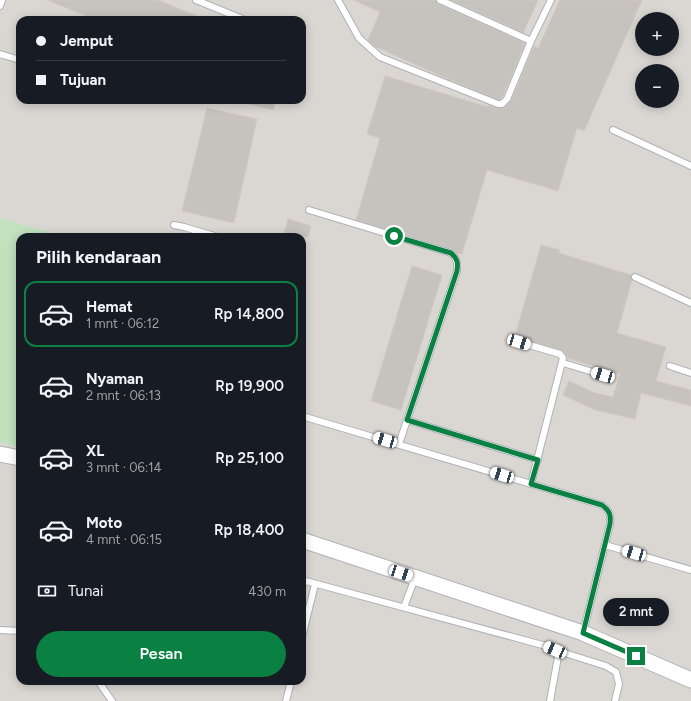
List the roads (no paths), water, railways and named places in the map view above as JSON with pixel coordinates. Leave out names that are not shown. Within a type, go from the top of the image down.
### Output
[{"type":"street","points":[[0,454],[16,457]]},
{"type":"street","points":[[306,541],[583,633],[691,680]]},
{"type":"lane","points":[[0,6],[2,0]]},
{"type":"lane","points":[[196,0],[235,16]]},
{"type":"lane","points":[[338,0],[359,38],[380,57],[498,104],[502,104],[507,99],[531,41],[551,0]]},
{"type":"lane","points":[[440,0],[531,41]]},
{"type":"lane","points":[[0,54],[16,59]]},
{"type":"lane","points":[[613,130],[691,166]]},
{"type":"lane","points":[[309,210],[451,253],[456,257],[458,262],[457,271],[399,444]]},
{"type":"lane","points":[[174,225],[204,233]]},
{"type":"lane","points":[[635,277],[691,303]]},
{"type":"lane","points":[[519,342],[560,354],[563,358],[563,363],[531,484]]},
{"type":"lane","points":[[563,363],[603,375]]},
{"type":"lane","points":[[670,366],[691,373]]},
{"type":"lane","points":[[306,417],[602,505],[608,509],[611,516],[610,524],[583,633]]},
{"type":"lane","points":[[407,420],[538,460]]},
{"type":"lane","points":[[605,545],[691,570]]},
{"type":"lane","points":[[404,608],[415,578]]},
{"type":"lane","points":[[306,581],[546,646],[606,666],[616,672],[619,684],[615,701]]},
{"type":"lane","points":[[306,621],[315,584]]},
{"type":"lane","points":[[0,630],[16,632]]},
{"type":"lane","points":[[550,701],[558,657],[555,650]]},
{"type":"lane","points":[[101,685],[112,701]]},
{"type":"lane","points":[[286,701],[290,685]]}]
